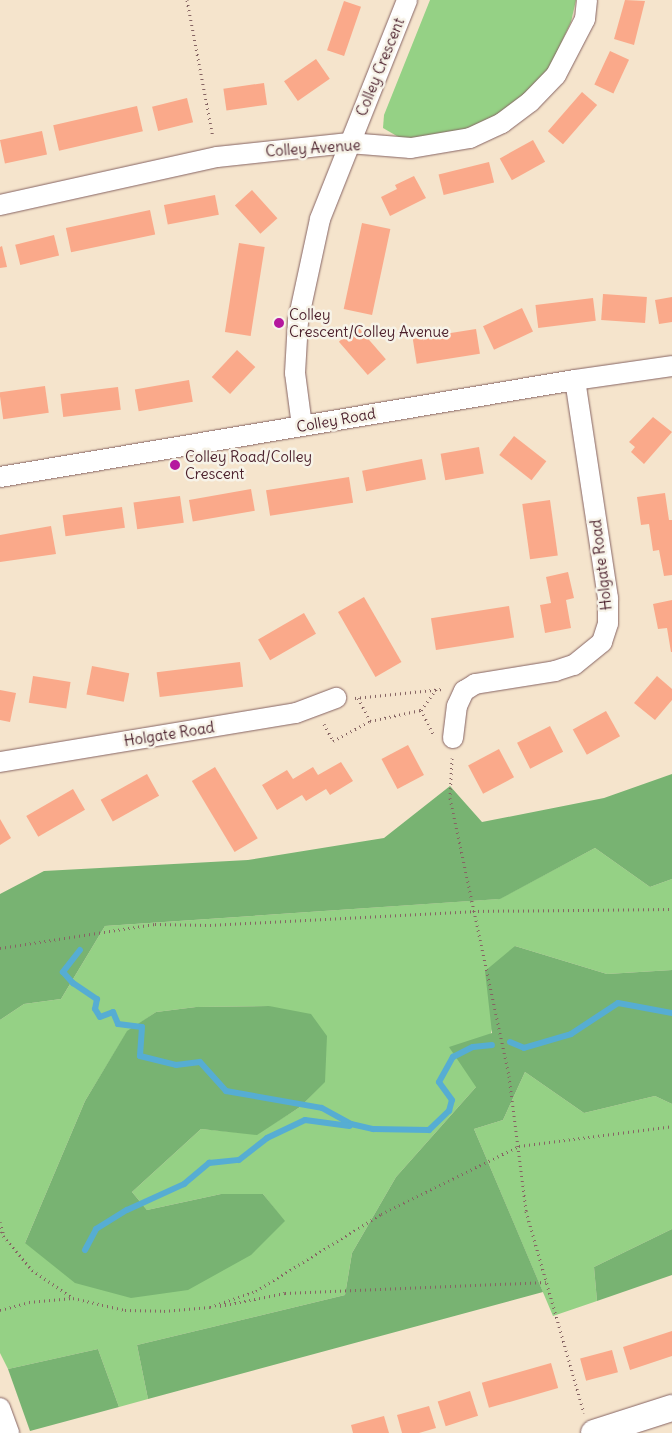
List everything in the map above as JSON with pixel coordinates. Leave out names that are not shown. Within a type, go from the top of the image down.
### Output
[{"type":"street","name":"Colley Crescent","points":[[302,426],[296,373],[298,321],[320,218],[407,0]]},
{"type":"street","name":"Colley Avenue","points":[[0,205],[217,157],[349,143],[411,148],[443,145],[470,138],[502,123],[530,102],[556,75],[585,19],[587,0]]},
{"type":"street","name":"Colley Road","points":[[0,477],[575,380],[672,366]]},
{"type":"street","name":"Holgate Road","points":[[464,691],[475,684],[554,671],[574,665],[602,642],[608,623],[608,598],[575,380]]},
{"type":"street","points":[[453,738],[457,706],[464,691]]},
{"type":"street","name":"Holgate Road","points":[[0,762],[296,713],[336,698]]},
{"type":"street","points":[[0,1408],[8,1433]]},
{"type":"street","points":[[590,1428],[672,1408]]},
{"type":"path","points":[[187,0],[217,157]]},
{"type":"path","points":[[316,706],[332,741],[370,721],[421,710],[436,689]]},
{"type":"path","points":[[336,698],[358,698],[436,689],[464,691]]},
{"type":"path","points":[[358,698],[370,721]]},
{"type":"path","points":[[453,738],[450,798],[509,1076],[526,1211],[590,1428]]},
{"type":"path","points":[[0,948],[155,924],[210,925],[473,911],[672,909]]},
{"type":"path","points":[[210,1308],[256,1291],[381,1214],[519,1146],[672,1126]]},
{"type":"path","points":[[0,1222],[5,1239]]},
{"type":"path","points":[[0,1232],[32,1270],[73,1298]]},
{"type":"path","points":[[0,1310],[29,1302],[73,1298],[125,1310],[164,1311],[210,1308],[285,1293],[546,1282]]},
{"type":"green space","points":[[430,0],[576,0],[571,22],[548,71],[513,107],[462,132],[402,139],[383,128],[384,115]]},
{"type":"green space","points":[[672,774],[672,879],[650,887],[595,848],[500,899],[105,926],[61,999],[24,1004],[0,1020],[0,894],[44,871],[248,860],[384,838],[450,786],[482,822],[604,798]]},
{"type":"green space","points":[[595,848],[650,887],[672,879],[672,970],[607,974],[515,946],[476,1087],[396,1177],[352,1253],[345,1295],[137,1345],[148,1399],[119,1407],[98,1349],[8,1369],[0,1353],[0,1020],[24,1004],[61,999],[105,926],[499,899]],"holes":[[[269,1006],[325,1081],[300,1107],[257,1134],[201,1129],[132,1192],[147,1210],[221,1194],[263,1194],[284,1221],[25,1243],[85,1101],[127,1032],[156,1012],[196,1007]]]},
{"type":"green space","points":[[515,946],[607,974],[672,970],[672,1104],[655,1096],[584,1113],[525,1072],[503,1120],[474,1129],[543,1292],[148,1399],[137,1345],[345,1295],[352,1253],[396,1177],[476,1087],[449,1047],[492,1033],[485,971]]},
{"type":"green space","points":[[269,1006],[311,1014],[327,1036],[325,1082],[300,1107],[257,1135],[201,1129],[132,1192],[147,1210],[221,1194],[263,1194],[285,1221],[251,1255],[188,1290],[131,1298],[75,1283],[25,1243],[85,1101],[127,1031],[156,1012],[196,1007]]},
{"type":"green space","points":[[525,1072],[584,1113],[655,1096],[672,1104],[672,1229],[594,1267],[597,1301],[553,1316],[474,1129],[503,1120]]},
{"type":"green space","points":[[672,1229],[672,1275],[597,1301],[594,1267]]},
{"type":"green space","points":[[98,1349],[119,1407],[30,1431],[8,1369]]},
{"type":"building","points":[[625,0],[645,1],[634,45],[614,39]]},
{"type":"building","points":[[344,1],[361,7],[344,56],[327,50]]},
{"type":"building","points":[[610,51],[629,60],[613,93],[594,85]]},
{"type":"building","points":[[316,59],[330,79],[298,101],[284,81]]},
{"type":"building","points":[[264,83],[267,105],[226,110],[223,89]]},
{"type":"building","points":[[582,92],[597,105],[563,144],[548,131]]},
{"type":"building","points":[[187,98],[193,122],[158,131],[152,107]]},
{"type":"building","points":[[137,106],[143,131],[59,151],[53,125]]},
{"type":"building","points":[[42,131],[47,154],[5,163],[0,140]]},
{"type":"building","points":[[533,140],[545,162],[512,180],[500,158]]},
{"type":"building","points":[[489,162],[494,182],[444,195],[439,175]]},
{"type":"building","points":[[414,176],[426,198],[390,216],[381,197],[397,189],[395,185]]},
{"type":"building","points":[[252,190],[277,218],[260,234],[235,205]]},
{"type":"building","points":[[215,195],[219,215],[168,225],[164,205]]},
{"type":"building","points":[[150,210],[155,234],[71,252],[66,228]]},
{"type":"building","points":[[362,223],[390,229],[372,315],[344,309]]},
{"type":"building","points":[[54,235],[59,255],[20,265],[15,245]]},
{"type":"building","points":[[239,243],[265,247],[251,336],[225,332]]},
{"type":"building","points":[[2,246],[7,267],[0,268],[0,247]]},
{"type":"building","points":[[603,294],[647,297],[645,323],[601,320]]},
{"type":"building","points":[[672,297],[672,322],[659,324],[655,300]]},
{"type":"building","points":[[593,298],[596,321],[538,328],[535,305]]},
{"type":"building","points":[[522,308],[533,332],[494,350],[483,326]]},
{"type":"building","points":[[357,326],[386,359],[368,375],[339,342]]},
{"type":"building","points":[[476,329],[480,354],[417,364],[413,339]]},
{"type":"building","points":[[237,350],[255,367],[230,394],[212,377]]},
{"type":"building","points":[[189,380],[193,402],[139,411],[135,390]]},
{"type":"building","points":[[45,386],[49,413],[3,419],[0,392]]},
{"type":"building","points":[[118,387],[121,410],[63,417],[60,394]]},
{"type":"building","points":[[653,417],[672,432],[644,464],[631,452],[635,447],[629,442]]},
{"type":"building","points":[[514,436],[546,461],[532,480],[499,455]]},
{"type":"building","points":[[479,447],[484,474],[445,480],[441,454]]},
{"type":"building","points":[[422,459],[426,480],[366,491],[362,471]]},
{"type":"building","points":[[349,477],[353,503],[270,516],[266,490]]},
{"type":"building","points":[[251,489],[255,511],[193,522],[189,500]]},
{"type":"building","points":[[665,493],[669,520],[672,520],[672,575],[664,576],[659,550],[653,551],[649,524],[641,525],[637,497]]},
{"type":"building","points":[[180,496],[184,523],[137,529],[133,503]]},
{"type":"building","points":[[550,500],[558,555],[530,559],[522,504]]},
{"type":"building","points":[[122,507],[125,528],[66,536],[63,515]]},
{"type":"building","points":[[51,526],[56,554],[0,562],[0,535]]},
{"type":"building","points":[[568,572],[574,598],[566,600],[571,628],[545,633],[540,605],[551,603],[546,577]]},
{"type":"building","points":[[364,597],[402,662],[376,677],[338,612]]},
{"type":"building","points":[[672,600],[671,652],[667,628],[658,629],[653,604]]},
{"type":"building","points":[[509,606],[514,638],[436,650],[431,618]]},
{"type":"building","points":[[304,613],[316,634],[270,660],[258,640]]},
{"type":"building","points":[[240,662],[243,687],[160,697],[157,672]]},
{"type":"building","points":[[92,666],[129,673],[124,702],[86,694]]},
{"type":"building","points":[[33,676],[71,682],[66,709],[29,703]]},
{"type":"building","points":[[657,676],[672,689],[672,700],[655,720],[634,703]]},
{"type":"building","points":[[0,690],[16,693],[10,722],[0,720]]},
{"type":"building","points":[[606,711],[620,736],[587,755],[573,729]]},
{"type":"building","points":[[550,726],[563,752],[530,769],[517,743]]},
{"type":"building","points":[[408,745],[424,775],[397,789],[382,759]]},
{"type":"building","points":[[499,749],[514,777],[483,794],[468,765]]},
{"type":"building","points":[[341,762],[353,781],[330,795],[326,789],[306,801],[302,795],[277,810],[262,785],[287,770],[293,779],[313,767],[318,775]]},
{"type":"building","points":[[215,767],[258,838],[235,852],[192,781]]},
{"type":"building","points":[[147,774],[159,796],[113,822],[101,800]]},
{"type":"building","points":[[73,789],[85,810],[38,837],[26,816]]},
{"type":"building","points":[[0,819],[11,838],[0,845]]},
{"type":"building","points":[[672,1331],[672,1356],[630,1370],[623,1347]]},
{"type":"building","points":[[612,1350],[618,1372],[586,1381],[580,1359]]},
{"type":"building","points":[[551,1363],[558,1388],[489,1408],[482,1383]]},
{"type":"building","points":[[470,1391],[478,1416],[446,1426],[438,1402]]},
{"type":"building","points":[[429,1406],[436,1428],[419,1433],[402,1433],[397,1415]]},
{"type":"building","points":[[384,1416],[389,1433],[353,1433],[351,1425]]},
{"type":"waterway","points":[[80,950],[63,972],[73,983],[97,999],[95,1009],[100,1017],[113,1012],[118,1024],[142,1027],[140,1056],[176,1065],[200,1062],[226,1091],[322,1108],[351,1124],[373,1129],[429,1130],[449,1111],[452,1100],[439,1082],[453,1057],[473,1047],[492,1045]]},
{"type":"waterway","points":[[510,1042],[524,1048],[571,1034],[618,1003],[672,1013]]},
{"type":"waterway","points":[[85,1250],[96,1229],[127,1210],[184,1184],[209,1163],[239,1160],[267,1138],[305,1120],[350,1126]]},
{"type":"place","name":"Colley Crescent/Colley Avenue","points":[[279,323]]},
{"type":"place","name":"Colley Road/Colley Crescent","points":[[175,465]]}]
